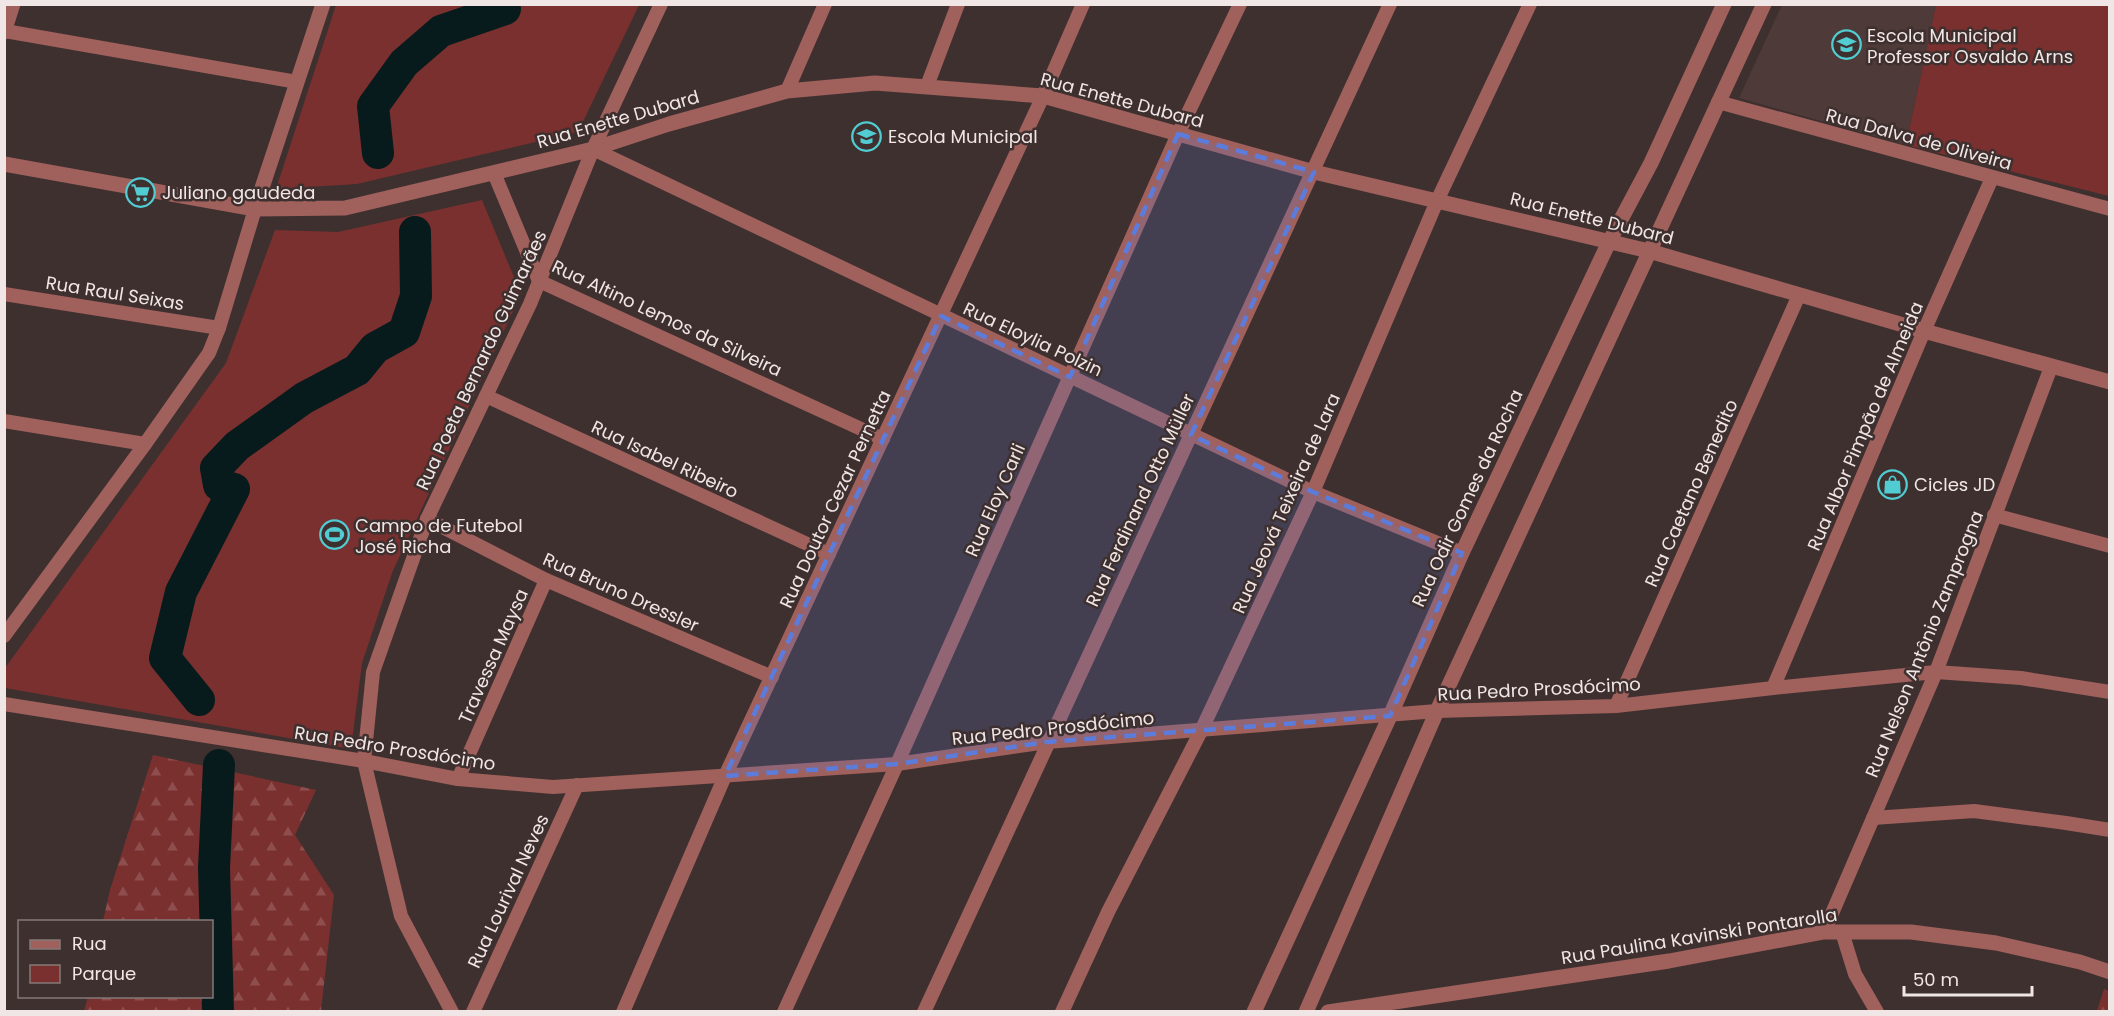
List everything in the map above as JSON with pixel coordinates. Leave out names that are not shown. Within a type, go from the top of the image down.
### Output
[{"type":"street","points":[[13,4],[5,32],[297,82]]},
{"type":"street","points":[[4,636],[146,444],[209,353],[323,4]]},
{"type":"street","name":"Rua Poeta Bernardo Guimarães","points":[[452,1011],[401,916],[364,761],[374,672],[427,519],[530,304],[593,149],[661,4]]},
{"type":"street","points":[[787,92],[825,4]]},
{"type":"street","points":[[927,86],[958,4]]},
{"type":"street","name":"Rua Doutor Cezar Pernetta","points":[[623,1011],[725,776],[1043,96],[1083,4]]},
{"type":"street","name":"Rua Eloy Carli","points":[[784,1011],[897,764],[1178,134],[1240,4]]},
{"type":"street","name":"Rua Ferdinand Otto Müller","points":[[924,1011],[1390,4]]},
{"type":"street","name":"Rua Jeová Teixeira de Lara","points":[[1062,1011],[1108,912],[1201,731],[1313,492],[1437,201],[1530,4]]},
{"type":"street","name":"Rua Odir Gomes da Rocha","points":[[1254,1011],[1390,716],[1462,553],[1610,242],[1651,163],[1724,4]]},
{"type":"street","points":[[1306,1011],[1437,711],[1764,4]]},
{"type":"street","name":"Rua Enette Dubard","points":[[4,164],[255,209],[345,208],[593,149],[669,124],[787,92],[875,83],[1043,96],[1314,172],[1649,250],[1924,331],[2109,382]]},
{"type":"street","name":"Rua Dalva de Oliveira","points":[[1718,102],[2109,209]]},
{"type":"street","name":"Rua Eloylia Polzin","points":[[593,149],[1313,492],[1462,553]]},
{"type":"street","name":"Rua Altino Lemos da Silveira","points":[[494,173],[539,281],[883,439]]},
{"type":"street","name":"Rua Albor Pimpão de Almeida","points":[[1773,688],[1924,331],[1992,178]]},
{"type":"street","name":"Rua Raul Seixas","points":[[4,294],[219,328]]},
{"type":"street","name":"Rua Caetano Benedito","points":[[1616,706],[1799,295]]},
{"type":"street","name":"Rua Nelson Antônio Zamprogna","points":[[1824,932],[1936,672],[2051,367]]},
{"type":"street","name":"Rua Isabel Ribeiro","points":[[486,396],[829,554]]},
{"type":"street","points":[[4,421],[146,444]]},
{"type":"street","points":[[1995,515],[2109,546]]},
{"type":"street","name":"Rua Bruno Dressler","points":[[427,519],[546,580],[772,677]]},
{"type":"street","name":"Travessa Maysa","points":[[458,779],[546,580]]},
{"type":"street","name":"Rua Pedro Prosdócimo","points":[[4,704],[364,761],[458,779],[553,787],[897,764],[1047,742],[1437,711],[1616,706],[1936,672],[2021,678],[2109,692]]},
{"type":"street","name":"Rua Lourival Neves","points":[[472,1011],[577,785]]},
{"type":"street","points":[[1873,818],[1974,811],[2109,830]]},
{"type":"street","name":"Rua Paulina Kavinski Pontarolla","points":[[1328,1011],[1669,961],[1824,932],[1911,932],[1996,943],[2079,962],[2109,972]]},
{"type":"street","points":[[1842,932],[1855,974],[1877,1011]]},
{"type":"highlighted area","points":[[1178,134],[1314,172],[1191,435],[1313,492],[1462,553],[1390,716],[1047,742],[897,764],[725,776],[941,316],[1070,377]]},
{"type":"shaded area","name":"Escola Municipal Professor Osvaldo Arns","points":[[1782,5],[1936,5],[1906,145],[1739,98]]},
{"type":"green space","points":[[336,4],[639,5],[578,132],[357,184],[276,189]]},
{"type":"green space","points":[[1936,5],[2109,5],[2109,196],[1906,145]]},
{"type":"green space","points":[[482,200],[521,294],[392,573],[362,663],[351,749],[5,688],[5,668],[226,363],[275,230],[338,232]]},
{"type":"green space","points":[[153,755],[316,790],[295,835],[334,895],[321,1011],[84,1011],[88,998],[213,998],[213,920],[103,920],[110,890]]},
{"type":"green space","points":[[2104,989],[2109,991],[2109,1011],[2097,1011]]},
{"type":"waterway","points":[[378,153],[373,106],[404,63],[441,31],[505,9]]},
{"type":"waterway","points":[[199,700],[165,658],[181,592],[234,489],[219,485],[216,468],[237,446],[304,398],[357,370],[375,348],[404,332],[416,296],[415,232]]},
{"type":"waterway","points":[[218,1012],[214,868],[219,765]]},
{"type":"place","name":"Escola Municipal Professor Osvaldo Arns","points":[[1846,45]]},
{"type":"place","name":"Escola Municipal","points":[[867,136]]},
{"type":"place","name":"Juliano gaudeda","points":[[141,192]]},
{"type":"place","name":"Cicles JD","points":[[1893,484]]},
{"type":"place","name":"Campo de Futebol José Richa","points":[[334,535]]}]
